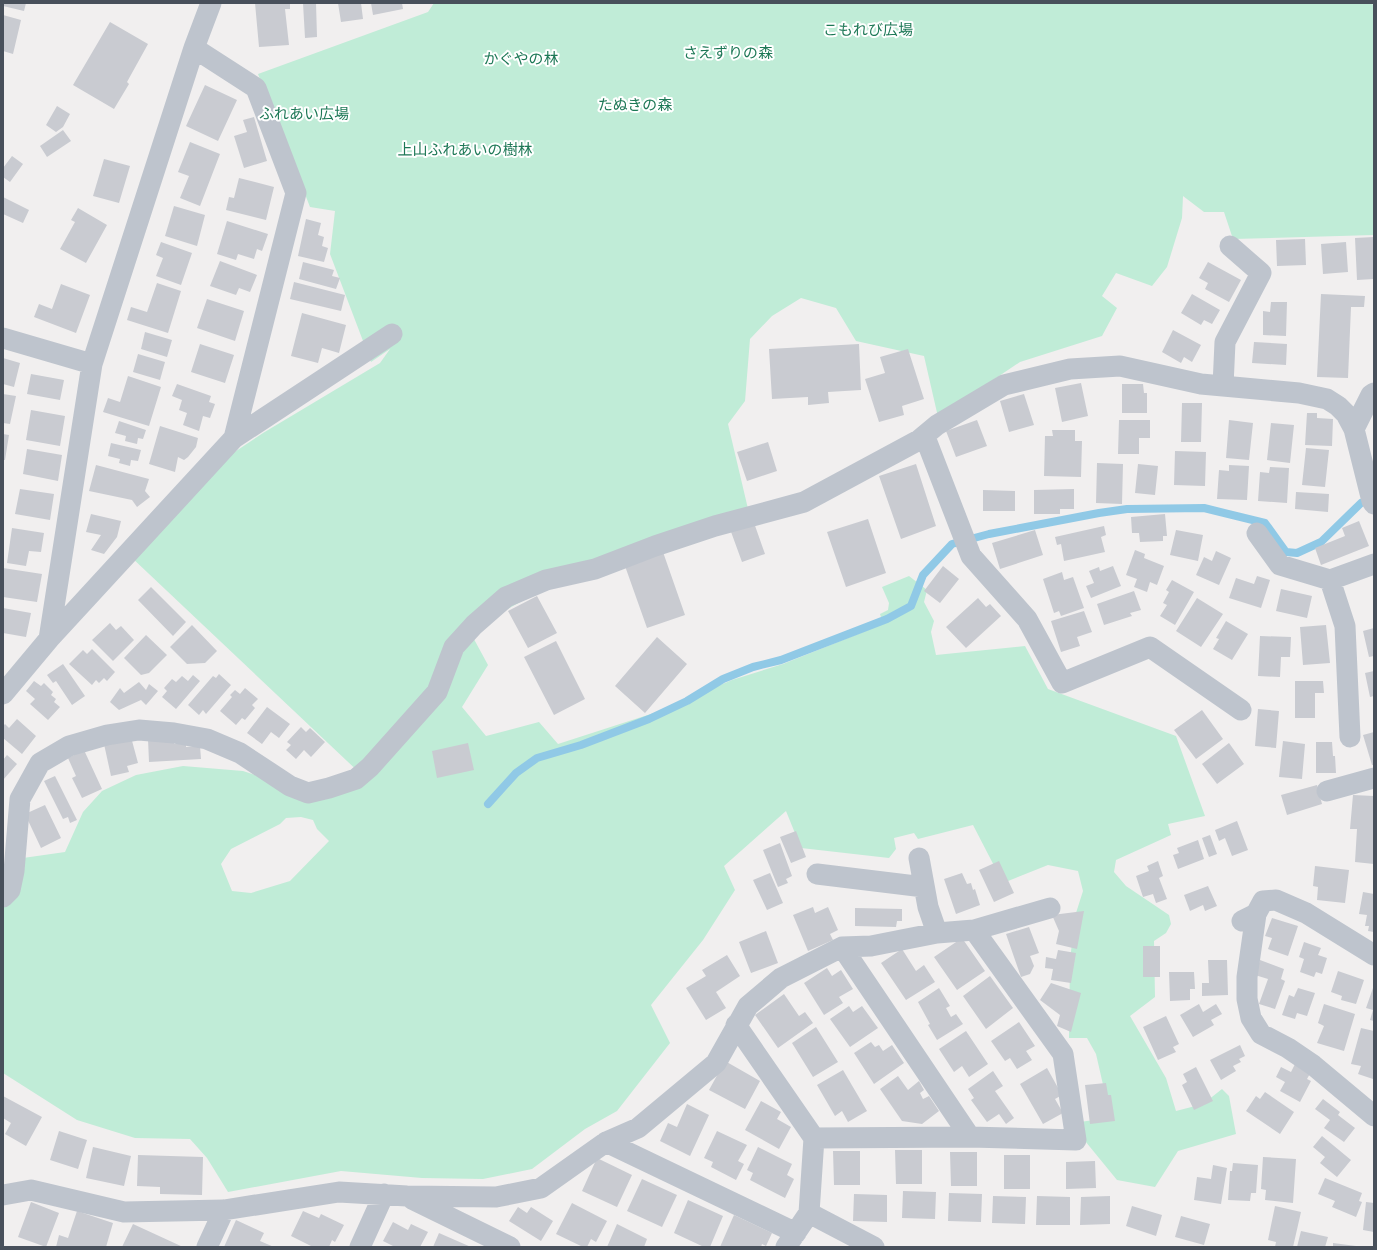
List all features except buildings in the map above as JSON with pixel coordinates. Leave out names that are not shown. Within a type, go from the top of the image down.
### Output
[{"type":"street","points":[[49,639],[92,364],[194,48],[211,3]]},
{"type":"street","points":[[194,48],[256,88],[296,193],[234,438]]},
{"type":"street","points":[[1223,386],[1225,342],[1261,273],[1230,246]]},
{"type":"street","points":[[3,694],[49,639],[234,438],[392,334]]},
{"type":"street","points":[[3,338],[92,364]]},
{"type":"street","points":[[3,897],[10,890],[14,871],[20,799],[40,763],[69,746],[107,735],[139,730],[174,733],[207,739],[240,753],[290,786],[308,793],[356,779],[370,768],[437,692],[454,646],[474,625],[506,597],[546,580],[595,569],[655,546],[715,526],[804,502],[925,437],[938,425],[1004,385],[1070,369],[1120,366],[1201,384],[1299,393],[1327,400],[1338,406],[1346,414],[1354,430],[1374,504]]},
{"type":"street","points":[[1354,430],[1371,395],[1374,393]]},
{"type":"street","points":[[925,437],[971,556],[1028,619],[1062,683],[1150,647],[1241,710]]},
{"type":"street","points":[[1257,533],[1280,565],[1330,580],[1374,564]]},
{"type":"street","points":[[1330,580],[1345,626],[1350,737]]},
{"type":"street","points":[[1327,791],[1374,778]]},
{"type":"street","points":[[919,858],[928,907],[937,933]]},
{"type":"street","points":[[817,874],[924,887]]},
{"type":"street","points":[[1374,955],[1306,913],[1276,900],[1263,901],[1249,918],[1247,999],[1251,1018],[1261,1034],[1288,1048],[1313,1065],[1374,1116]]},
{"type":"street","points":[[3,1195],[31,1190],[124,1212],[224,1210],[339,1192],[406,1196],[496,1197],[541,1188],[606,1142],[638,1128],[716,1063],[748,1006],[781,978],[842,947],[871,946],[937,933],[974,930],[1050,908]]},
{"type":"street","points":[[814,1138],[970,1136],[1076,1140],[1063,1054],[974,930]]},
{"type":"street","points":[[842,947],[970,1136]]},
{"type":"street","points":[[606,1142],[791,1240],[809,1213],[814,1138],[736,1025]]},
{"type":"street","points":[[360,1247],[384,1194]]},
{"type":"street","points":[[406,1196],[510,1247]]},
{"type":"street","points":[[207,1247],[224,1210]]},
{"type":"street","points":[[809,1213],[874,1247]]},
{"type":"green space","points":[[434,3],[1369,3],[1374,5],[1374,235],[1233,239],[1224,212],[1204,212],[1183,196],[1182,218],[1167,267],[1152,286],[1116,273],[1102,296],[1117,308],[1102,336],[1020,362],[938,417],[924,356],[856,341],[836,308],[801,298],[772,316],[750,339],[745,401],[728,424],[749,513],[559,581],[469,630],[488,665],[462,707],[486,736],[539,722],[558,744],[657,712],[732,680],[783,664],[883,624],[880,614],[888,610],[889,603],[882,587],[909,576],[927,590],[924,602],[934,621],[931,632],[936,655],[1025,646],[1048,689],[1176,736],[1205,816],[1168,824],[1171,835],[1116,860],[1114,872],[1126,886],[1169,915],[1171,924],[1166,933],[1154,941],[1155,997],[1130,1016],[1166,1078],[1176,1111],[1203,1104],[1222,1089],[1229,1096],[1236,1134],[1178,1151],[1155,1187],[1117,1180],[1081,1136],[1080,1122],[1101,1119],[1104,1089],[1096,1054],[1087,1038],[1069,1038],[1070,959],[1076,913],[1083,891],[1078,871],[1048,865],[1003,883],[973,825],[918,839],[914,833],[894,838],[896,849],[889,858],[801,848],[786,811],[724,866],[735,890],[703,940],[651,1005],[670,1043],[617,1111],[585,1129],[532,1169],[483,1179],[422,1178],[341,1171],[228,1192],[207,1158],[190,1139],[135,1138],[77,1120],[3,1073],[3,907],[13,901],[23,858],[65,852],[83,812],[102,791],[136,775],[183,766],[243,771],[267,779],[294,794],[365,778],[130,556],[224,459],[263,433],[380,363],[390,349],[371,362],[330,254],[335,211],[310,207],[258,74],[428,12]],"holes":[[[301,817],[313,820],[317,829],[329,841],[290,881],[251,893],[232,891],[221,864],[231,849],[280,824],[286,818]]]},
{"type":"waterway","points":[[488,804],[516,773],[537,758],[581,745],[649,719],[687,701],[723,679],[753,667],[781,660],[887,619],[911,606],[923,575],[952,544],[989,534],[1099,513],[1127,509],[1204,508],[1265,523],[1286,552],[1297,553],[1321,542],[1361,503]]},
{"type":"park label","name":"こもれび広場","points":[[868,29]]},
{"type":"park label","name":"さえずりの森","points":[[728,52]]},
{"type":"park label","name":"かぐやの林","points":[[521,58]]},
{"type":"park label","name":"たぬきの森","points":[[635,104]]},
{"type":"park label","name":"ふれあい広場","points":[[304,113]]},
{"type":"park label","name":"上山ふれあいの樹林","points":[[465,149]]}]
